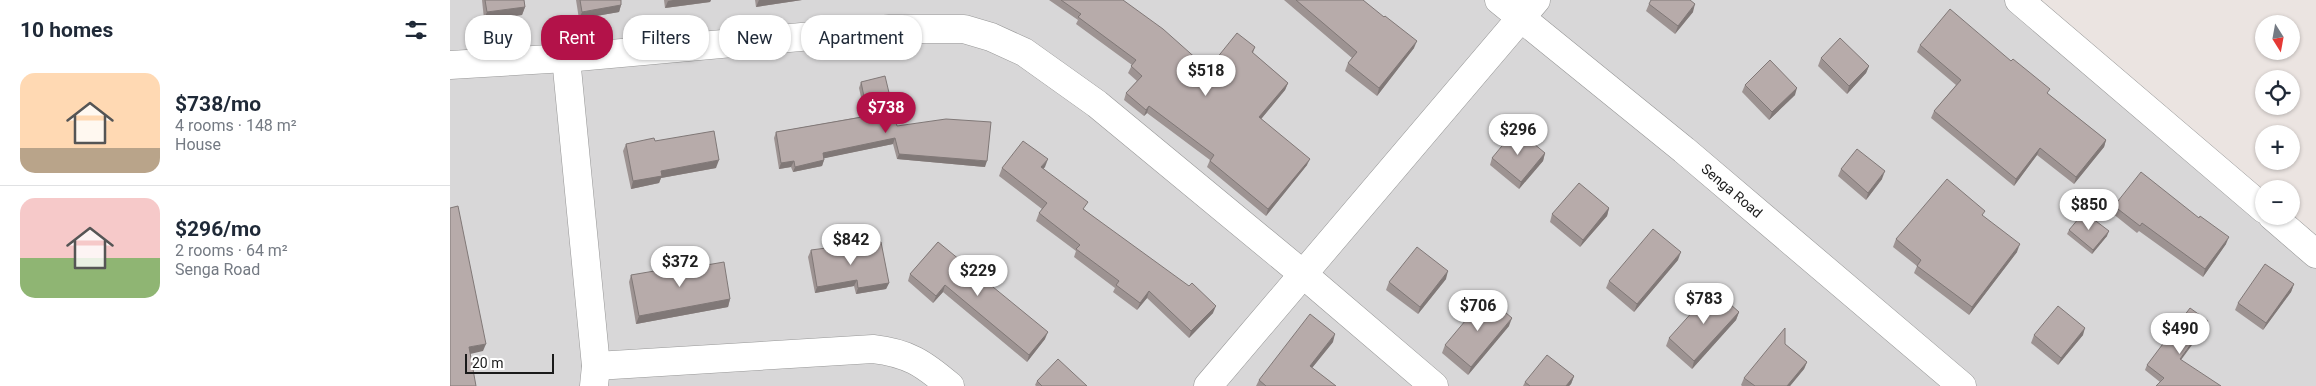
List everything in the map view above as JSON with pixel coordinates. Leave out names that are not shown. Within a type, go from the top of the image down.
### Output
[{"type":"street","name":"Senga Road","points":[[1499,0],[1528,9],[1684,150],[1962,386]]},
{"type":"street","points":[[2019,0],[2255,201]]},
{"type":"street","points":[[1208,386],[1528,9]]},
{"type":"street","points":[[613,54],[890,30],[964,29],[992,37],[1024,52],[1097,104],[1304,275],[1434,386]]},
{"type":"street","points":[[450,65],[541,60]]},
{"type":"street","points":[[566,60],[595,376],[873,349],[891,351],[918,360],[950,386]]},
{"type":"street","points":[[2282,225],[2316,254]]},
{"type":"shaded area","points":[[450,0],[2034,0],[2255,194],[2255,225],[2290,225],[2316,248],[2316,386],[450,386]]},
{"type":"building","points":[[485,0],[524,0],[525,7],[487,12]]},
{"type":"building","points":[[580,0],[621,0],[621,5],[582,12]]},
{"type":"building","points":[[1061,0],[1123,0],[1163,29],[1208,69],[1237,33],[1255,47],[1252,52],[1288,83],[1259,117],[1310,159],[1268,209],[1210,161],[1214,155],[1149,106],[1146,110],[1126,93],[1142,76],[1131,66],[1136,60],[1078,17],[1081,14]]},
{"type":"building","points":[[1296,0],[1363,0],[1417,41],[1379,88],[1348,63],[1357,52]]},
{"type":"building","points":[[1651,0],[1690,0],[1695,4],[1678,26],[1649,4]]},
{"type":"building","points":[[1950,9],[2011,61],[2013,59],[2050,89],[2047,93],[2106,140],[2076,177],[2040,148],[2016,179],[1934,111],[1961,80],[1920,45]]},
{"type":"building","points":[[1840,38],[1869,66],[1849,86],[1821,58]]},
{"type":"building","points":[[1770,60],[1797,88],[1772,112],[1745,85]]},
{"type":"building","points":[[885,76],[897,126],[946,119],[991,122],[987,161],[899,154],[895,138],[823,153],[824,160],[795,167],[794,161],[781,163],[776,132],[868,116],[861,82]]},
{"type":"building","points":[[1516,129],[1545,153],[1521,182],[1492,158]]},
{"type":"building","points":[[714,131],[719,160],[661,171],[662,176],[633,181],[626,144],[654,138],[655,141]]},
{"type":"building","points":[[1023,141],[1048,159],[1041,167],[1088,202],[1083,209],[1189,286],[1192,283],[1216,306],[1191,331],[1149,291],[1140,303],[1116,285],[1119,281],[1076,249],[1080,245],[1039,213],[1047,203],[1002,168]]},
{"type":"building","points":[[1857,149],[1885,171],[1868,193],[1841,169]]},
{"type":"building","points":[[2141,172],[2199,218],[2200,216],[2229,237],[2205,269],[2142,223],[2140,226],[2114,206]]},
{"type":"building","points":[[1947,179],[1985,211],[1982,215],[2020,244],[1972,307],[1917,266],[1921,260],[1896,239]]},
{"type":"building","points":[[1579,183],[1609,208],[1583,240],[1552,214]]},
{"type":"building","points":[[458,206],[486,344],[469,347],[476,386],[450,386],[450,208]]},
{"type":"building","points":[[2084,212],[2109,231],[2093,250],[2069,230]]},
{"type":"building","points":[[1653,229],[1681,252],[1637,304],[1609,281]]},
{"type":"building","points":[[881,242],[889,283],[858,288],[857,280],[817,287],[811,250],[834,247],[834,250]]},
{"type":"building","points":[[938,242],[1048,332],[1029,355],[945,285],[936,296],[910,274]]},
{"type":"building","points":[[1417,247],[1448,271],[1420,307],[1389,282]]},
{"type":"building","points":[[724,262],[730,299],[639,316],[631,275],[672,268],[672,271]]},
{"type":"building","points":[[2265,264],[2294,284],[2266,323],[2238,303]]},
{"type":"building","points":[[1713,289],[1739,312],[1694,361],[1669,338]]},
{"type":"building","points":[[1486,296],[1512,318],[1471,367],[1445,345]]},
{"type":"building","points":[[2058,306],[2085,328],[2061,358],[2034,335]]},
{"type":"building","points":[[2190,308],[2208,321],[2180,359],[2221,386],[2156,386],[2164,378],[2147,365]]},
{"type":"building","points":[[1310,314],[1335,334],[1310,366],[1336,386],[1266,386],[1259,380]]},
{"type":"building","points":[[1785,328],[1785,344],[1807,362],[1787,386],[1755,386],[1744,378]]},
{"type":"building","points":[[1547,355],[1574,376],[1566,386],[1530,386],[1525,382]]},
{"type":"building","points":[[1058,359],[1087,386],[1042,386],[1037,381]]}]
